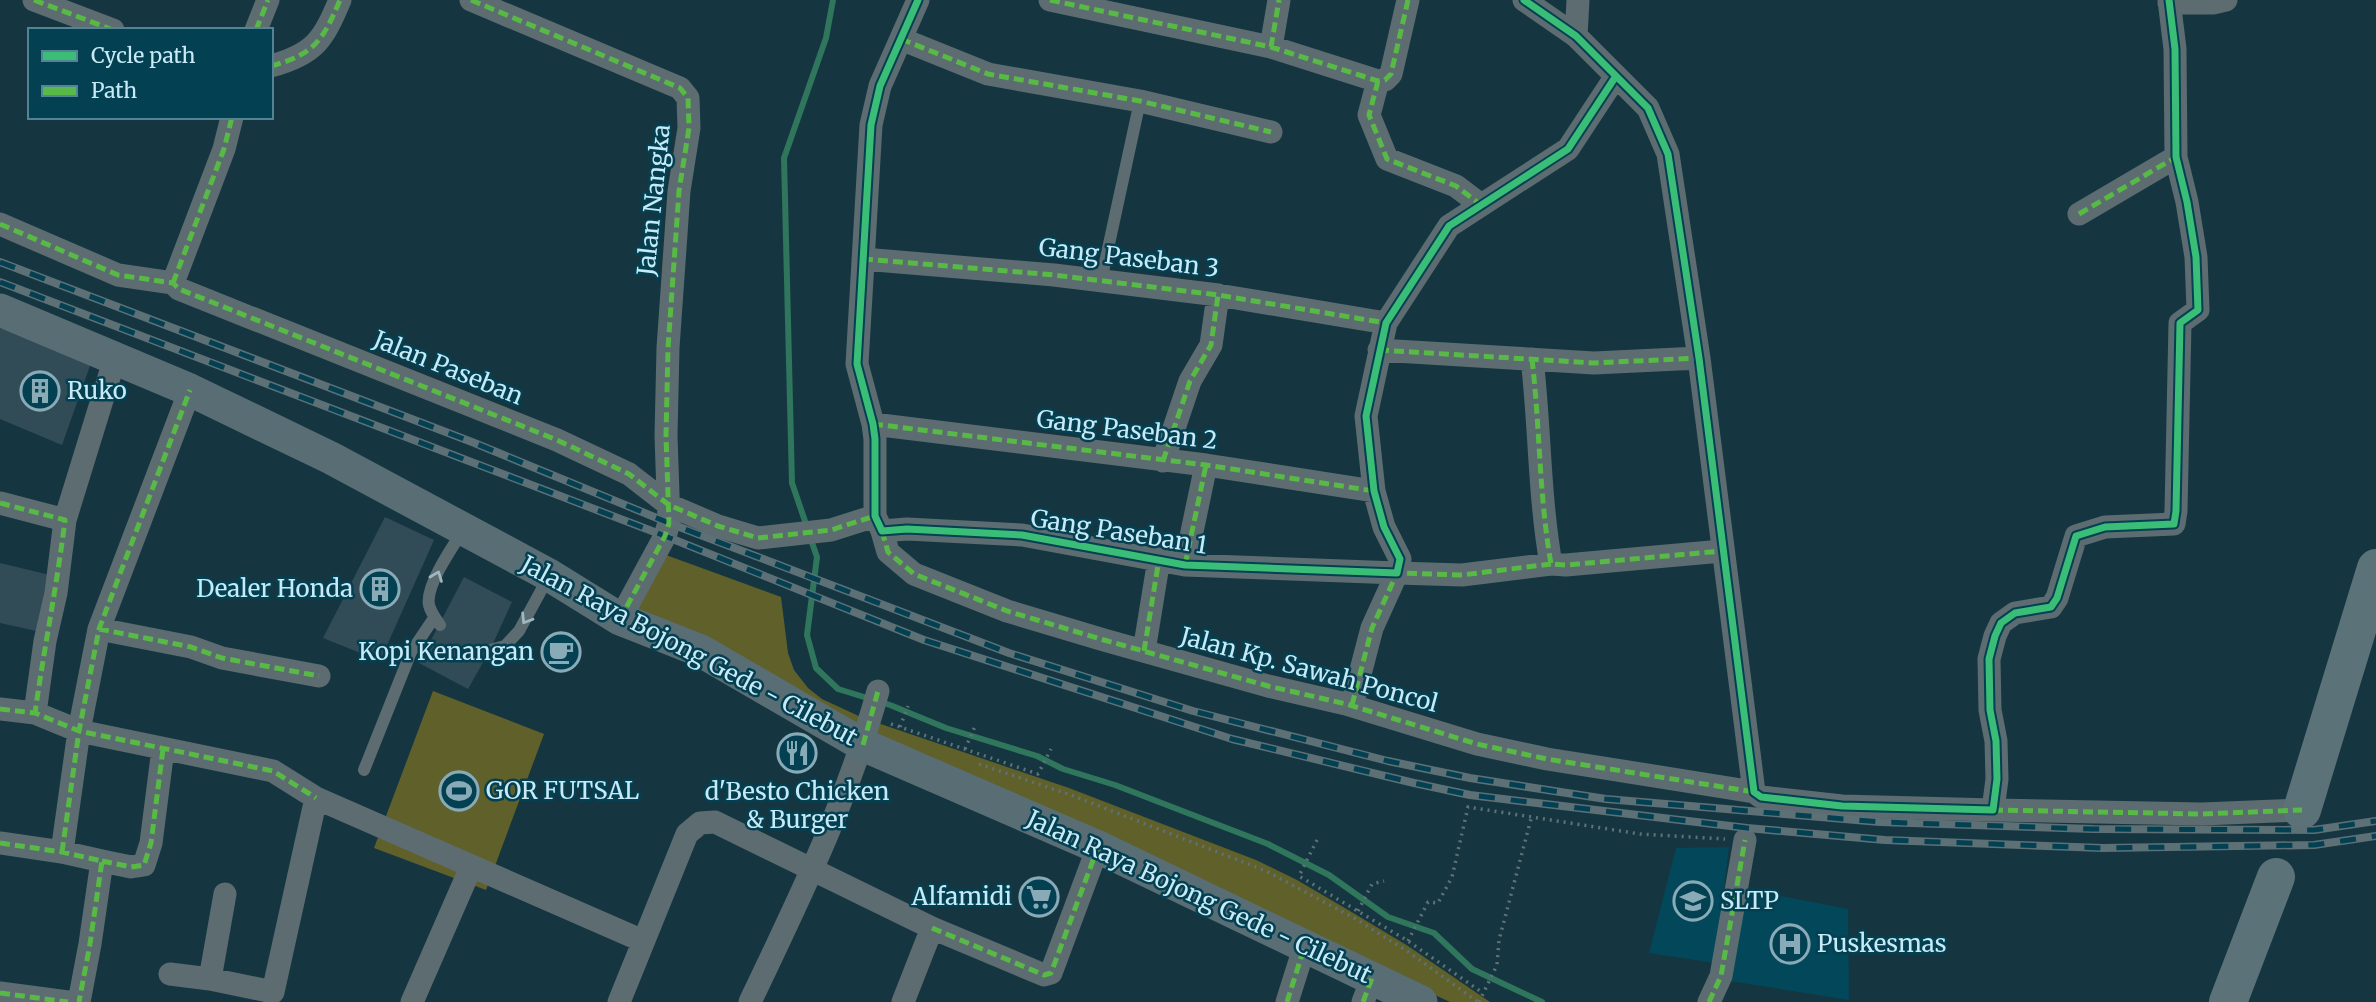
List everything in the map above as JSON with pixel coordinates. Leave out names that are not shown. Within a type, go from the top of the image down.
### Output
[{"type":"highway","points":[[2302,810],[2376,568]]},
{"type":"highway","points":[[2228,1002],[2276,877]]},
{"type":"main road","name":"Jalan Raya Bojong Gede - Cilebut","points":[[0,310],[190,390],[331,458],[550,575],[620,620],[871,717],[1098,847],[1305,945],[1367,990],[1421,1002]]},
{"type":"street","points":[[34,0],[108,28]]},
{"type":"street","points":[[257,28],[268,0]]},
{"type":"street","points":[[273,65],[304,54],[326,34],[340,0]]},
{"type":"street","name":"Jalan Nangka","points":[[471,0],[680,88],[688,98],[689,128],[679,191],[668,348],[666,436],[669,523],[665,536],[620,620]]},
{"type":"street","points":[[878,524],[873,424],[857,364],[871,125],[880,86],[918,0]]},
{"type":"street","points":[[1050,0],[1109,7],[1271,47],[1378,80],[1385,80],[1391,74],[1408,0]]},
{"type":"street","points":[[1271,47],[1279,0]]},
{"type":"street","points":[[1524,0],[1576,36],[1648,108],[1668,154],[1699,358],[1754,792]]},
{"type":"street","points":[[1576,36],[1578,0]]},
{"type":"street","points":[[1993,810],[1997,779],[1996,741],[1990,710],[1989,659],[2001,623],[2015,613],[2051,607],[2057,598],[2076,536],[2105,527],[2174,524],[2180,323],[2198,310],[2196,257],[2176,156],[2175,49],[2169,1],[2213,3],[2226,0]]},
{"type":"street","points":[[901,39],[988,74],[1140,101],[1271,132]]},
{"type":"street","points":[[1352,705],[1372,628],[1397,572],[1400,559],[1384,527],[1374,491],[1366,416],[1386,323],[1449,226],[1568,149],[1616,76]]},
{"type":"street","points":[[1378,80],[1369,115],[1387,159],[1456,187],[1481,205]]},
{"type":"street","points":[[173,283],[224,149],[232,119]]},
{"type":"street","points":[[2079,214],[2176,156]]},
{"type":"street","name":"Jalan Paseban","points":[[0,224],[118,275],[173,283],[179,289],[557,440],[629,474],[669,505],[718,526],[758,538],[878,524]]},
{"type":"street","name":"Gang Paseban 3","points":[[863,259],[1054,275],[1218,295],[1386,323]]},
{"type":"street","points":[[1163,461],[1190,381],[1211,345],[1218,295]]},
{"type":"street","points":[[1379,350],[1594,363],[1699,358]]},
{"type":"street","points":[[35,713],[56,593],[65,520],[115,358]]},
{"type":"street","points":[[1532,359],[1539,419],[1542,499],[1551,564]]},
{"type":"street","points":[[62,852],[79,731],[99,629],[190,390]]},
{"type":"street","name":"Gang Paseban 2","points":[[873,424],[1206,465],[1374,491]]},
{"type":"street","points":[[1185,565],[1206,465]]},
{"type":"street","points":[[0,503],[65,520]]},
{"type":"street","name":"Jalan Kp. Sawah Poncol","points":[[878,524],[888,552],[914,574],[1007,611],[1268,686],[1352,705],[1477,744],[1547,760],[1754,792],[1762,797],[1842,806],[2202,814],[2302,810]]},
{"type":"street","name":"Gang Paseban 1","points":[[878,524],[1022,535],[1185,565],[1462,575],[1551,564],[1566,565],[1722,551]]},
{"type":"street","points":[[1144,652],[1159,559]]},
{"type":"street","points":[[99,629],[191,647],[222,658],[319,676]]},
{"type":"street","points":[[0,709],[35,713],[79,731],[273,771],[316,798],[643,941]]},
{"type":"street","points":[[750,1002],[812,871],[871,717]]},
{"type":"street","points":[[0,843],[62,852],[131,867],[144,865],[151,843],[163,749]]},
{"type":"street","points":[[170,974],[273,992],[316,798]]},
{"type":"street","points":[[620,1002],[687,834],[700,823],[715,822],[932,928],[1044,975],[1051,973],[1098,847]]},
{"type":"street","points":[[1709,1002],[1721,976],[1745,840]]},
{"type":"street","points":[[79,1002],[102,861]]},
{"type":"street","points":[[412,1002],[471,867]]},
{"type":"street","points":[[210,979],[225,894]]},
{"type":"street","points":[[903,1002],[932,928]]},
{"type":"street","points":[[1287,1002],[1305,945]]},
{"type":"street","points":[[0,993],[68,1002]]},
{"type":"lane","points":[[1101,281],[1140,101]]},
{"type":"lane","points":[[364,770],[411,652],[437,621],[428,603],[440,566],[464,528]]},
{"type":"lane","points":[[491,650],[505,646],[519,631],[550,575]]},
{"type":"path","points":[[900,727],[908,706]]},
{"type":"path","points":[[871,717],[1038,774],[1051,749]]},
{"type":"path","points":[[965,749],[976,724]]},
{"type":"path","points":[[972,761],[1097,804],[1266,871],[1356,919],[1410,953],[1478,1002],[1497,965],[1499,940],[1531,819]]},
{"type":"path","points":[[1408,941],[1428,902],[1438,903],[1452,877],[1468,807],[1640,834],[1745,840]]},
{"type":"path","points":[[1317,841],[1299,876],[1408,941],[1483,993]]},
{"type":"path","points":[[1358,911],[1372,884],[1384,881]]},
{"type":"shaded area","points":[[666,555],[781,597],[788,653],[794,670],[808,688],[822,699],[863,718],[1069,788],[1256,860],[1297,880],[1408,946],[1490,1002],[1450,1002],[873,734],[633,610]]},
{"type":"shaded area","name":"GOR FUTSAL","points":[[433,691],[544,734],[486,890],[374,848]]},
{"type":"shaded area","name":"SLTP","points":[[1729,847],[1715,963],[1649,953],[1676,848]]},
{"type":"shaded area","name":"Puskesmas","points":[[1744,889],[1848,909],[1849,1000],[1724,980]]},
{"type":"building","name":"Ruko","points":[[0,328],[91,363],[62,445],[0,419]]},
{"type":"building","name":"Dealer Honda","points":[[385,517],[434,540],[380,661],[323,638]]},
{"type":"building","points":[[0,563],[54,576],[41,632],[0,623]]},
{"type":"building","points":[[464,577],[512,602],[468,689],[419,663]]},
{"type":"building","name":"Kopi Kenangan","points":[[563,638],[571,643],[559,666],[551,661]]},
{"type":"waterway","points":[[807,527],[792,483],[784,158],[826,38],[833,0]]},
{"type":"waterway","points":[[810,537],[817,557],[807,635],[816,668],[838,689],[890,705],[946,728],[1037,756],[1063,769],[1115,785],[1268,844],[1329,875],[1388,917],[1434,933],[1472,969],[1542,1002]]},
{"type":"railway","points":[[0,262],[472,442],[669,523],[1009,653],[1193,711],[1388,761],[1470,778],[1606,799],[1880,822],[2093,829],[2314,830],[2376,821]]},
{"type":"railway","points":[[0,282],[665,536],[924,640],[1232,739],[1414,783],[1470,795],[1747,828],[1885,840],[2103,848],[2314,845],[2376,836]]},
{"type":"marked path","points":[[34,0],[108,28]]},
{"type":"marked path","points":[[257,28],[268,0]]},
{"type":"marked path","points":[[273,65],[298,56],[316,43],[328,26],[340,0]]},
{"type":"marked path","points":[[471,0],[680,88],[688,98],[689,128],[679,191],[668,348],[666,436],[669,523],[665,536],[620,619]]},
{"type":"marked path","points":[[1050,0],[1271,47],[1378,81],[1385,80],[1391,74],[1408,0]]},
{"type":"marked path","points":[[1271,47],[1279,0]]},
{"type":"marked path","points":[[901,39],[988,74],[1140,101],[1271,132]]},
{"type":"marked path","points":[[1378,81],[1369,115],[1387,159],[1456,186],[1481,205]]},
{"type":"marked path","points":[[173,283],[224,149],[232,119]]},
{"type":"marked path","points":[[2079,214],[2176,157]]},
{"type":"marked path","points":[[0,224],[118,275],[173,283],[179,289],[557,440],[629,474],[669,505],[718,526],[758,538],[831,530],[875,516]]},
{"type":"marked path","points":[[863,259],[1054,275],[1218,295],[1386,323]]},
{"type":"marked path","points":[[1163,461],[1190,381],[1211,345],[1218,295]]},
{"type":"marked path","points":[[1379,350],[1594,363],[1699,358]]},
{"type":"marked path","points":[[1532,359],[1544,513],[1551,564],[1566,565],[1722,551]]},
{"type":"marked path","points":[[62,852],[79,731],[99,629],[190,390]]},
{"type":"marked path","points":[[873,424],[1206,465],[1374,491]]},
{"type":"marked path","points":[[1185,565],[1206,465]]},
{"type":"marked path","points":[[0,503],[65,520],[35,713]]},
{"type":"marked path","points":[[882,531],[888,552],[914,574],[1007,611],[1268,686],[1346,704],[1477,744],[1547,759],[1754,792]]},
{"type":"marked path","points":[[1144,651],[1159,559]]},
{"type":"marked path","points":[[1352,705],[1372,628],[1397,573],[1462,575],[1551,564]]},
{"type":"marked path","points":[[99,629],[191,647],[222,658],[319,676]]},
{"type":"marked path","points":[[863,745],[878,691]]},
{"type":"marked path","points":[[0,709],[35,713],[79,731],[273,771],[316,798]]},
{"type":"marked path","points":[[102,861],[131,867],[144,865],[151,843],[163,749]]},
{"type":"marked path","points":[[1993,810],[2202,814],[2302,810]]},
{"type":"marked path","points":[[1709,1002],[1721,976],[1745,840]]},
{"type":"marked path","points":[[0,843],[102,861],[79,1002]]},
{"type":"marked path","points":[[932,928],[1044,975],[1051,973],[1098,847]]},
{"type":"marked path","points":[[1287,1002],[1305,945]]},
{"type":"marked path","points":[[1363,1002],[1372,978]]},
{"type":"marked path","points":[[0,993],[68,1002]]},
{"type":"cycle path","points":[[918,0],[880,86],[871,125],[857,364],[873,424],[875,516],[882,531],[907,529],[1022,535],[1185,565],[1397,573],[1400,559],[1384,527],[1374,491],[1366,416],[1386,323],[1449,226],[1568,149],[1616,76]]},
{"type":"cycle path","points":[[1524,0],[1576,36],[1648,108],[1668,154],[1699,358],[1754,792],[1761,797],[1842,806],[1993,810],[1997,779],[1996,741],[1990,710],[1989,659],[2001,623],[2015,613],[2051,607],[2057,598],[2076,536],[2105,527],[2174,524],[2180,323],[2198,310],[2196,257],[2176,157],[2175,49],[2169,0]]},
{"type":"place","name":"Ruko","points":[[40,391]]},
{"type":"place","name":"Dealer Honda","points":[[380,589]]},
{"type":"place","name":"Kopi Kenangan","points":[[561,652]]},
{"type":"place","name":"d'Besto Chicken & Burger","points":[[797,753]]},
{"type":"place","name":"GOR FUTSAL","points":[[459,791]]},
{"type":"place","name":"Alfamidi","points":[[1039,897]]},
{"type":"place","name":"SLTP","points":[[1693,901]]},
{"type":"place","name":"Puskesmas","points":[[1790,944]]}]
